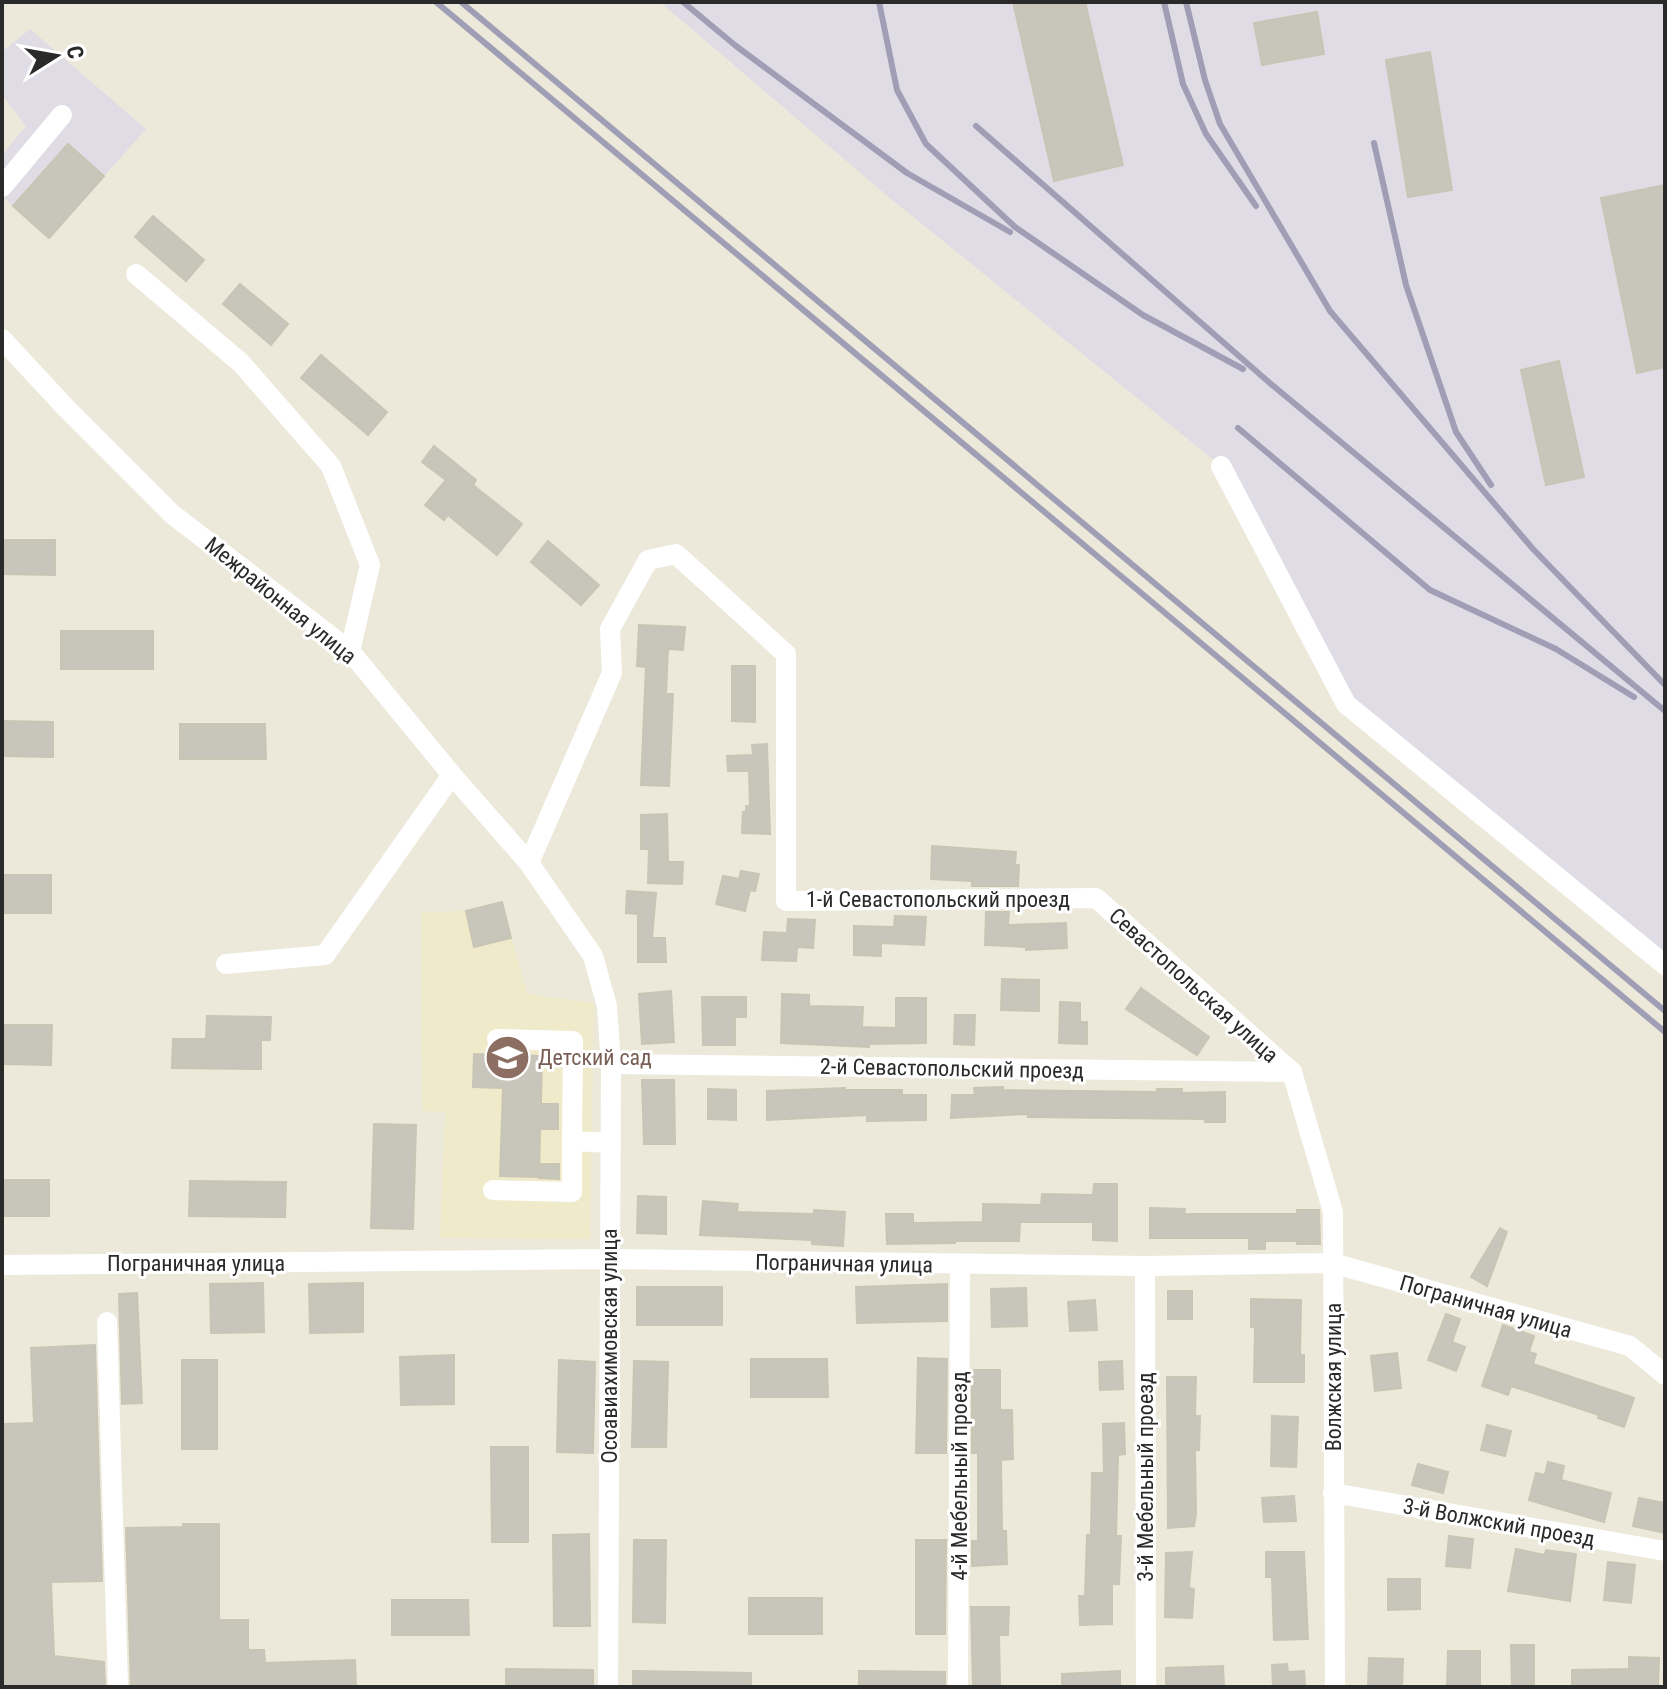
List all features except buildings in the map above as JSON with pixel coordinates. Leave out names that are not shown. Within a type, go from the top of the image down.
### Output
[{"type":"street","points":[[2,187],[62,115]]},
{"type":"street","points":[[136,274],[241,363],[331,466],[370,565],[350,651]]},
{"type":"street","name":"Межрайонная улица","points":[[2,339],[172,514],[350,651],[529,863],[593,956],[607,1006]]},
{"type":"street","points":[[1221,466],[1346,704],[1665,965]]},
{"type":"street","name":"1-й Севастопольский проезд","points":[[529,863],[612,673],[610,629],[648,560],[676,554],[786,654],[786,901],[1096,898]]},
{"type":"street","points":[[226,964],[325,955],[452,775]]},
{"type":"street","name":"Севастопольская улица","points":[[1096,898],[1292,1072]]},
{"type":"street","name":"Осоавиахимовская улица","points":[[607,1006],[611,1064],[608,1687]]},
{"type":"street","points":[[493,1190],[572,1192],[573,1041],[497,1039]]},
{"type":"street","name":"2-й Севастопольский проезд","points":[[611,1064],[1292,1072]]},
{"type":"street","name":"Волжская улица","points":[[1292,1072],[1333,1212],[1335,1687]]},
{"type":"street","points":[[572,1141],[611,1143]]},
{"type":"street","name":"Пограничная улица","points":[[2,1265],[610,1259],[960,1265],[1332,1263],[1630,1346],[1665,1375]]},
{"type":"street","name":"4-й Мебельный проезд","points":[[958,1687],[960,1265]]},
{"type":"street","name":"3-й Мебельный проезд","points":[[1145,1266],[1146,1687]]},
{"type":"street","points":[[107,1322],[118,1687]]},
{"type":"street","name":"3-й Волжский проезд","points":[[1333,1493],[1665,1551]]},
{"type":"shaded area","points":[[660,2],[1665,2],[1665,965],[1346,704],[1221,466],[885,194]]},
{"type":"shaded area","points":[[30,29],[146,129],[49,238],[2,196],[2,155],[26,126],[2,95],[2,52]]},
{"type":"shaded area","name":"Детский сад","points":[[502,902],[527,994],[594,1003],[590,1239],[440,1238],[445,1112],[422,1111],[421,912],[466,911]]},
{"type":"railway","points":[[436,2],[1665,1032]]},
{"type":"railway","points":[[461,2],[1665,1011]]},
{"type":"railway","points":[[683,2],[736,46],[907,173],[1010,232]]},
{"type":"railway","points":[[879,2],[897,90],[926,144],[1015,227],[1143,315],[1243,369]]},
{"type":"railway","points":[[1164,2],[1183,84],[1206,134],[1256,206]]},
{"type":"railway","points":[[1186,2],[1205,80],[1220,124],[1330,311],[1533,549],[1665,685]]},
{"type":"railway","points":[[976,126],[1271,384],[1665,711]]},
{"type":"railway","points":[[1374,143],[1406,285],[1456,432],[1491,485]]},
{"type":"railway","points":[[1238,428],[1430,590],[1556,649],[1634,697]]},
{"type":"place","name":"Детский сад","points":[[507,1057]]}]
